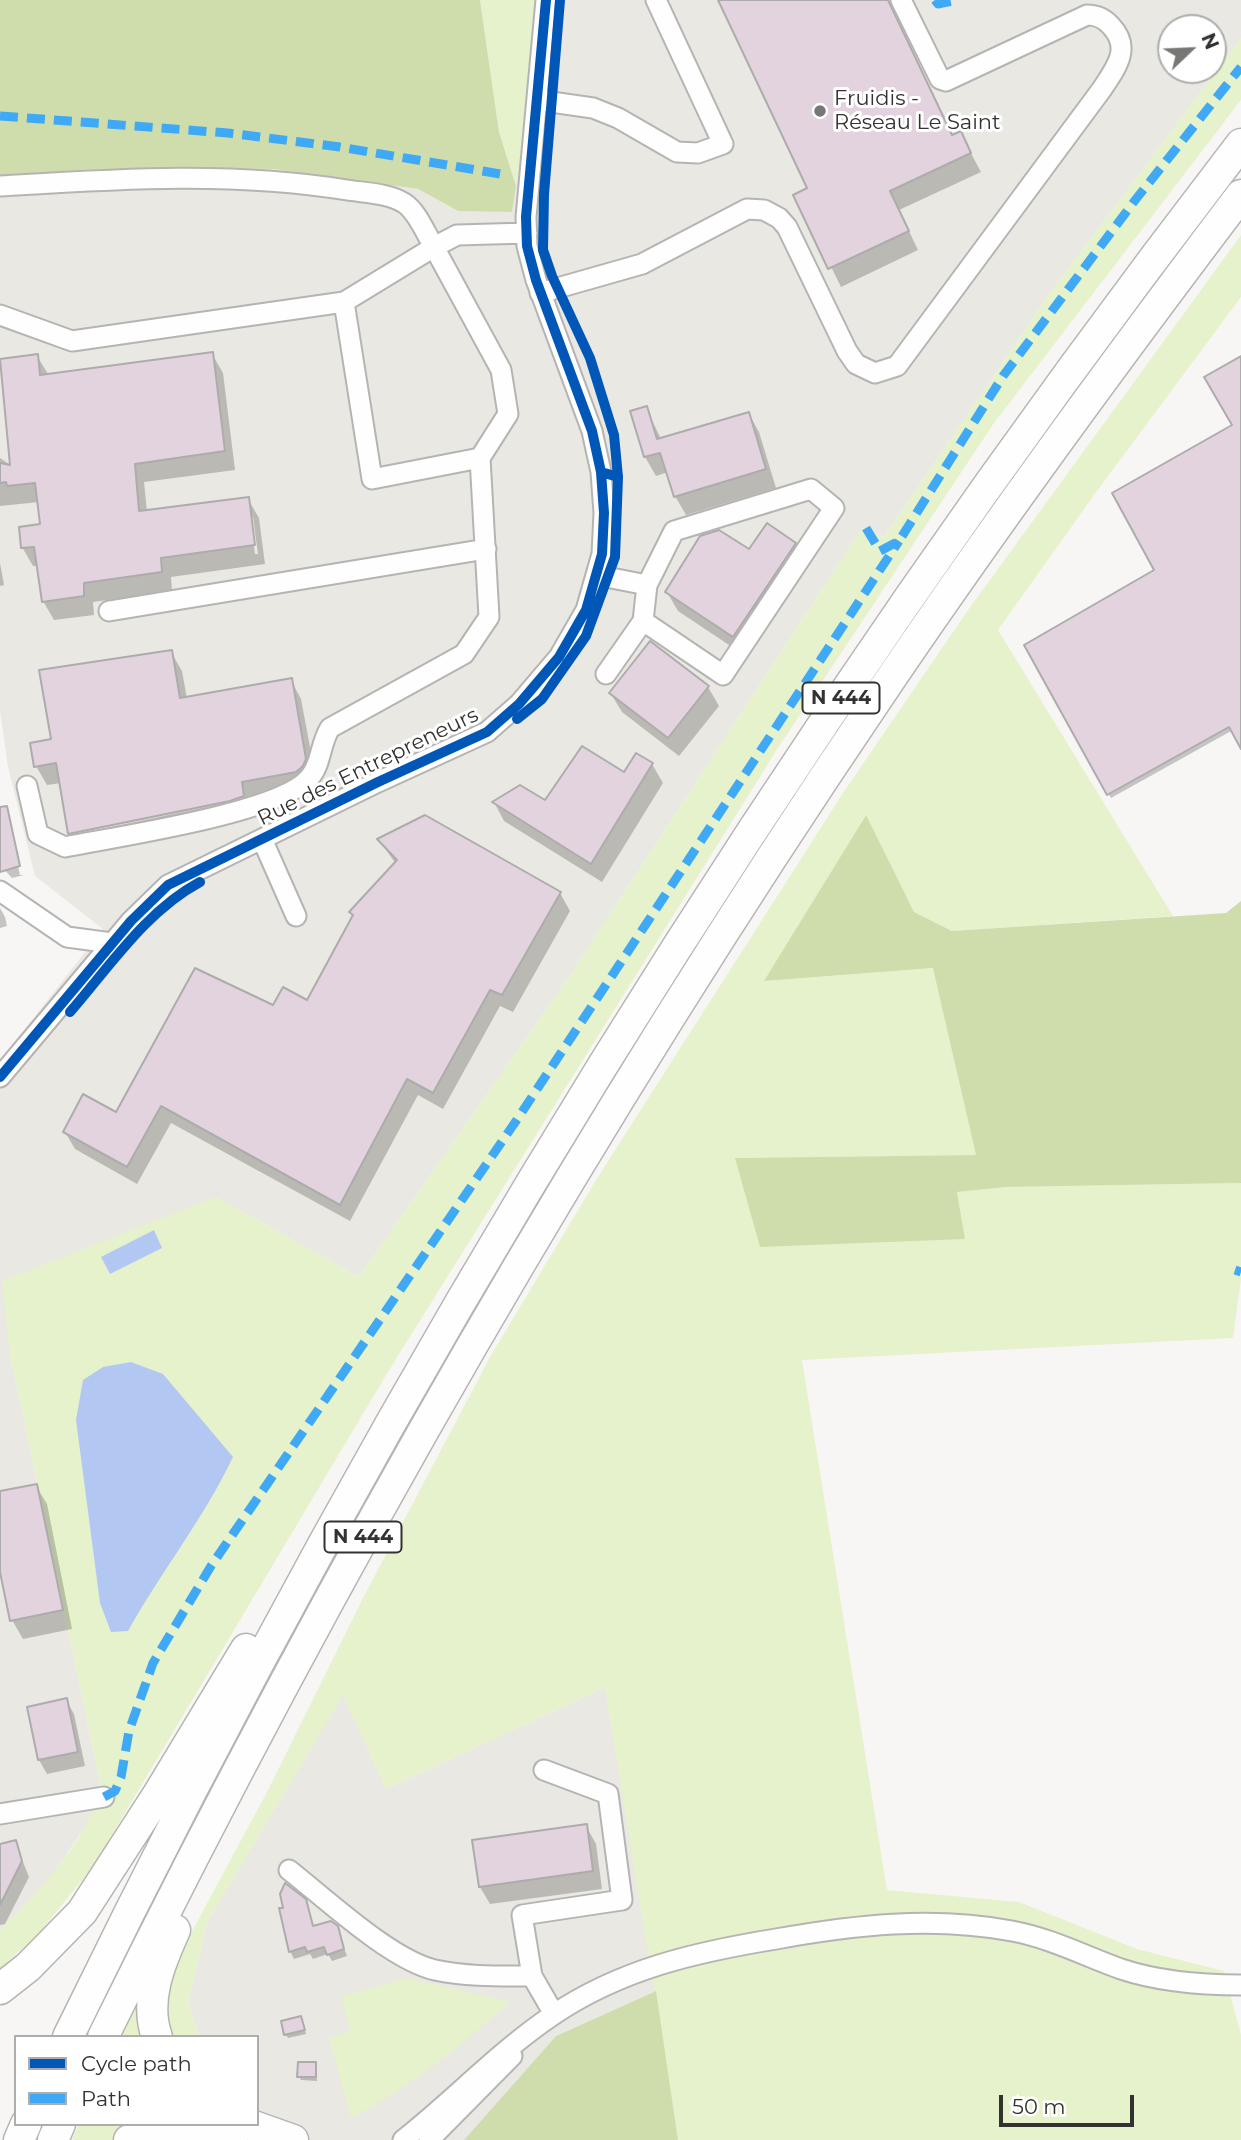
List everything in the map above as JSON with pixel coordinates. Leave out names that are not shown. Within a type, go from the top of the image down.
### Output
[{"type":"highway","name":"N 444","points":[[69,2035],[281,1622],[510,1220],[735,857],[887,629],[1018,442],[1241,144]]},
{"type":"highway","name":"N 444","points":[[104,2035],[234,1777],[367,1530],[498,1300],[728,925],[879,696],[1017,497],[1241,195]]},
{"type":"highway","points":[[0,1989],[28,1967],[82,1912],[157,1796],[261,1623],[281,1622]]},
{"type":"highway","points":[[155,2035],[152,2024],[152,1989],[169,1943],[241,1795],[234,1777]]},
{"type":"highway","points":[[129,2140],[167,2126],[194,2127],[232,2140]]},
{"type":"highway","points":[[253,2126],[293,2140]]},
{"type":"street","name":"Rue des Entrepreneurs","points":[[0,1077],[112,943],[168,886],[487,732],[519,704],[559,657],[586,610],[602,554],[604,513],[601,472],[575,382],[540,293],[527,233],[546,0]]},
{"type":"street","points":[[537,100],[593,108],[618,118],[677,152],[698,153],[723,144],[656,0]]},
{"type":"street","points":[[540,293],[642,264],[733,215],[758,208],[779,218],[787,227],[846,351],[856,364],[875,373],[897,366],[1102,89],[1115,70],[1122,46],[1119,34],[1106,20],[1087,15],[946,81],[940,79],[901,0]]},
{"type":"street","points":[[0,186],[137,178],[308,184],[394,198],[408,205],[502,370],[508,414],[480,458],[489,617],[464,654],[330,728],[321,743],[316,766],[310,778],[293,790],[243,811],[65,847],[38,834],[27,786]]},
{"type":"street","points":[[0,315],[72,341],[344,302],[457,235],[527,233]]},
{"type":"street","points":[[344,302],[372,479],[480,458]]},
{"type":"street","points":[[606,674],[643,621],[647,585],[674,531],[811,489],[834,508],[723,675],[643,621]]},
{"type":"street","points":[[109,611],[486,550]]},
{"type":"street","points":[[596,575],[647,585]]},
{"type":"street","points":[[262,839],[296,916]]},
{"type":"street","points":[[0,891],[67,937],[88,942],[112,943]]},
{"type":"street","points":[[544,1770],[608,1794],[622,1900],[522,1915],[532,1976],[554,2014]]},
{"type":"street","points":[[0,1814],[103,1797]]},
{"type":"street","points":[[289,1870],[380,1943],[433,1970],[491,1976],[532,1976]]},
{"type":"street","points":[[403,2140],[491,2061],[554,2014],[625,1977],[697,1952],[822,1931],[942,1922],[1013,1931],[1161,1979],[1204,1985],[1241,1985]]},
{"type":"street","points":[[429,2140],[499,2071],[531,2032]]},
{"type":"shaded area","points":[[536,0],[1241,0],[1241,38],[1227,57],[1227,14],[1157,14],[1157,84],[1207,84],[1048,296],[884,537],[862,528],[569,977],[359,1277],[216,1197],[10,1354],[101,1787],[94,1813],[51,1878],[0,1931],[0,1061],[103,929],[35,876],[8,767],[0,711],[0,176],[145,168],[273,169],[418,189],[458,211],[512,211]]},
{"type":"shaded area","points":[[605,1687],[656,1991],[556,2036],[464,2140],[219,2140],[224,2126],[259,2126],[259,2035],[198,2035],[188,2002],[207,1922],[343,1694],[386,1789]]},
{"type":"green space","points":[[0,0],[480,0],[499,132],[516,186],[512,212],[458,211],[418,189],[273,169],[145,168],[0,176]]},
{"type":"green space","points":[[480,0],[536,0],[516,186],[499,132]]},
{"type":"green space","points":[[1241,38],[1241,100],[994,423],[778,748],[391,1367],[92,1868],[39,1933],[0,1969],[0,1931],[73,1847],[94,1808],[101,1787],[10,1354],[2,1281],[216,1197],[359,1277],[569,977],[862,528],[884,537],[1048,296],[1207,84],[1227,84],[1227,57]]},
{"type":"green space","points":[[1241,235],[1241,297],[998,630],[1173,916],[952,931],[914,912],[865,816],[765,981],[934,968],[976,1155],[736,1158],[965,1239],[957,1192],[1006,1187],[1241,1183],[1241,1279],[1233,1338],[802,1360],[887,1890],[1019,1902],[1137,1949],[1224,1971],[1241,2035],[1241,2140],[678,2140],[605,1687],[386,1789],[343,1695],[207,1922],[188,2002],[198,2035],[122,2035],[135,2006],[184,1946],[267,1792],[364,1596],[490,1357],[598,1177],[841,796],[968,610]]},
{"type":"green space","points":[[866,815],[914,912],[952,931],[1226,913],[1241,901],[1241,1183],[1006,1187],[957,1192],[965,1239],[760,1247],[735,1158],[976,1155],[933,968],[764,981]]},
{"type":"green space","points":[[407,1978],[510,2002],[434,2065],[351,2118],[329,2039],[350,2030],[341,1997]]},
{"type":"green space","points":[[656,1991],[678,2140],[464,2140],[556,2036]]},
{"type":"green space","points":[[78,2126],[224,2126],[219,2140],[72,2140]]},
{"type":"water","points":[[154,1230],[162,1248],[110,1274],[101,1257]]},
{"type":"water","points":[[131,1362],[163,1374],[233,1457],[209,1502],[128,1631],[111,1632],[100,1603],[76,1420],[83,1380],[103,1367]]},
{"type":"building","points":[[718,0],[888,0],[952,135],[961,131],[971,153],[890,191],[909,231],[828,269],[793,195],[807,188]]},
{"type":"building","points":[[213,352],[225,451],[135,464],[139,511],[249,497],[255,545],[161,558],[162,572],[84,583],[84,596],[42,602],[34,547],[21,548],[19,527],[40,524],[35,483],[7,486],[6,482],[0,483],[0,463],[10,465],[0,359],[38,354],[40,375]]},
{"type":"building","points":[[1241,356],[1241,749],[1229,727],[1107,795],[1024,645],[1154,570],[1112,493],[1232,425],[1204,377]]},
{"type":"building","points":[[647,406],[657,439],[749,412],[766,469],[674,497],[660,453],[644,457],[630,411]]},
{"type":"building","points":[[767,523],[796,543],[733,637],[665,592],[700,536],[719,530],[749,549]]},
{"type":"building","points":[[650,641],[709,686],[668,738],[609,693]]},
{"type":"building","points":[[172,650],[180,698],[292,678],[306,759],[303,766],[296,772],[242,782],[244,796],[230,801],[68,834],[56,763],[34,767],[30,743],[51,739],[39,670]]},
{"type":"building","points":[[582,746],[624,772],[636,753],[653,763],[591,864],[492,802],[520,785],[545,800]]},
{"type":"building","points":[[7,806],[20,866],[0,872],[0,807]]},
{"type":"building","points":[[425,815],[561,892],[502,995],[490,990],[433,1093],[407,1079],[340,1205],[161,1106],[127,1167],[63,1132],[83,1094],[116,1112],[195,968],[273,1005],[283,987],[307,1000],[353,915],[349,912],[397,860],[377,839]]},
{"type":"building","points":[[37,1484],[63,1610],[10,1621],[0,1572],[0,1491]]},
{"type":"building","points":[[67,1698],[78,1752],[38,1760],[27,1707]]},
{"type":"building","points":[[587,1824],[593,1871],[479,1887],[472,1840]]},
{"type":"building","points":[[16,1840],[22,1861],[0,1905],[0,1844]]},
{"type":"building","points":[[285,1883],[306,1899],[313,1926],[331,1921],[338,1926],[344,1949],[327,1955],[324,1947],[307,1952],[305,1947],[289,1952],[279,1908],[283,1908],[280,1894]]},
{"type":"building","points":[[301,2016],[305,2030],[284,2035],[281,2021]]},
{"type":"building","points":[[298,2062],[316,2062],[316,2077],[297,2077]]},
{"type":"marked path","points":[[935,0],[938,4],[958,0]]},
{"type":"marked path","points":[[866,528],[880,551],[899,541],[1003,376],[1136,199],[1241,67]]},
{"type":"marked path","points":[[0,116],[228,133],[340,147],[500,174]]},
{"type":"marked path","points":[[104,1797],[115,1791],[121,1777],[129,1731],[153,1663],[211,1566],[516,1121],[899,541]]},
{"type":"marked path","points":[[1235,1270],[1241,1272]]},
{"type":"cycle path","points":[[0,1077],[131,921],[168,885],[487,732],[519,704],[559,657],[586,610],[602,554],[604,513],[601,472],[592,431],[536,280],[527,246],[526,217],[546,0]]},
{"type":"cycle path","points":[[560,0],[544,194],[543,250],[552,276],[590,358],[614,435],[618,477]]},
{"type":"cycle path","points":[[517,719],[542,699],[586,636],[615,557],[618,477],[601,472]]},
{"type":"cycle path","points":[[70,1012],[146,924],[163,908],[200,882]]},
{"type":"place","name":"Fruidis - Réseau Le Saint","points":[[820,111]]}]
